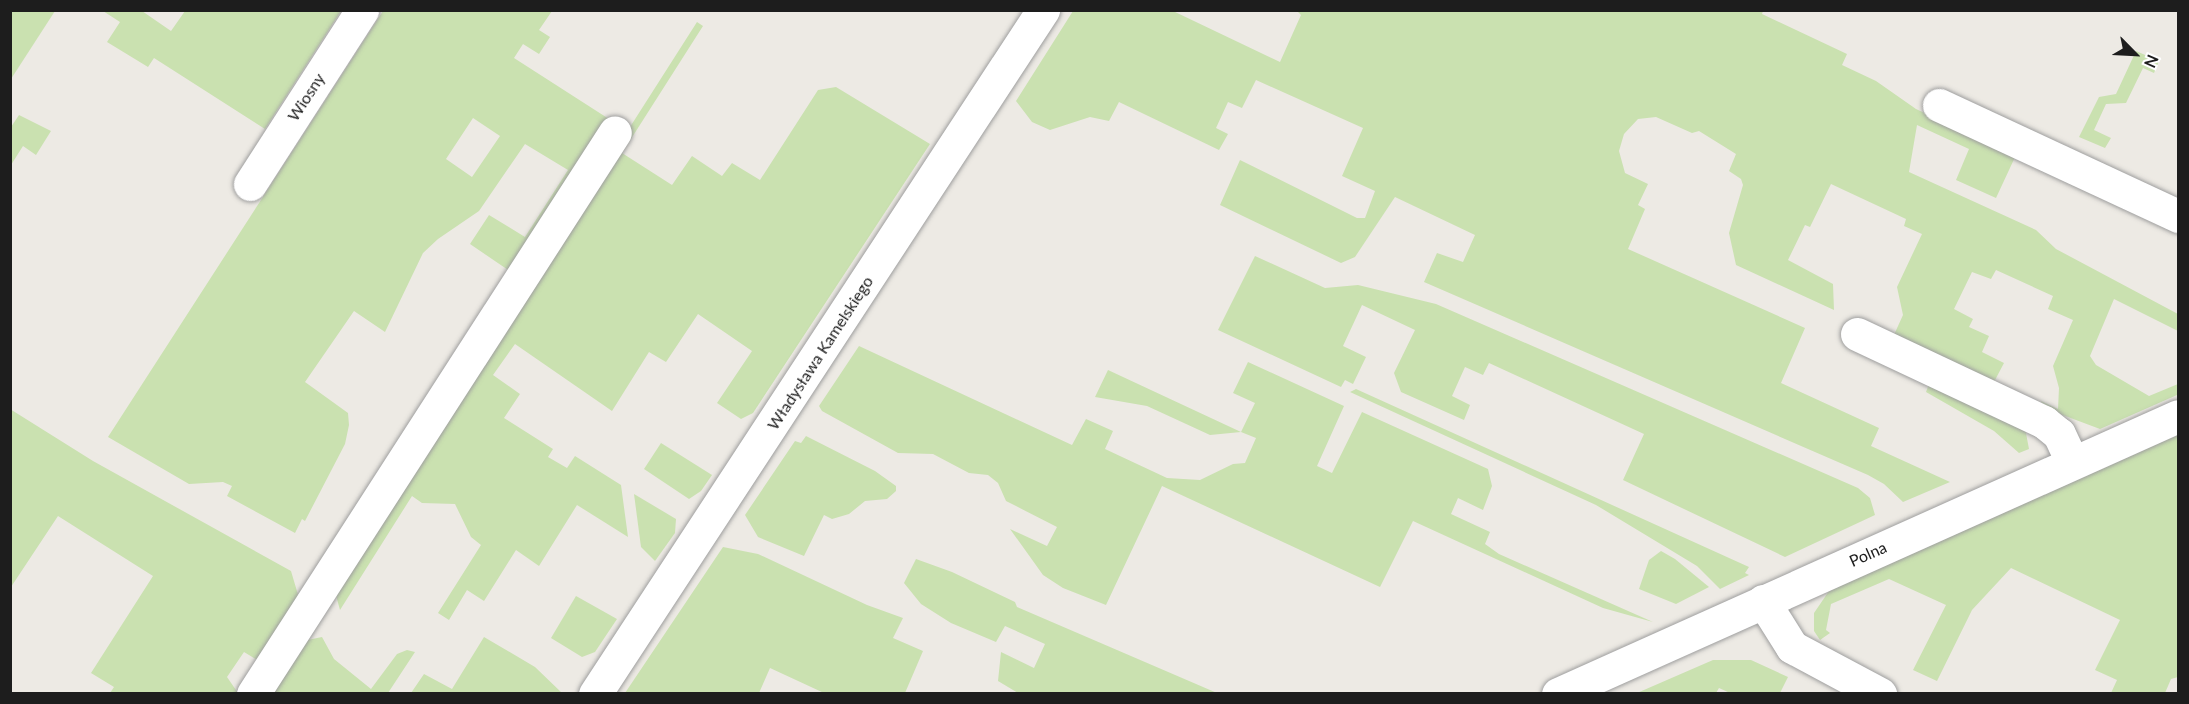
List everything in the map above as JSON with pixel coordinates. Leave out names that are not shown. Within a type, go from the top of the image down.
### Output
[{"type":"street","name":"Wiosny","points":[[250,184],[362,10]]},
{"type":"street","name":"Władysława Kamelskiego","points":[[595,693],[1043,10]]},
{"type":"street","points":[[1939,105],[2178,216]]},
{"type":"street","points":[[253,693],[615,132]]},
{"type":"street","points":[[1857,334],[2044,422],[2059,434],[2072,462]]},
{"type":"street","name":"Polna","points":[[1558,693],[2178,416]]},
{"type":"street","points":[[1763,601],[1792,647],[1880,693]]},
{"type":"green space","points":[[10,11],[55,11],[11,79]]},
{"type":"green space","points":[[103,11],[142,11],[171,31],[185,11],[341,11],[265,129],[154,58],[148,67],[107,42],[120,22]]},
{"type":"green space","points":[[383,11],[552,11],[539,30],[550,37],[539,54],[523,44],[514,58],[609,119],[511,272],[470,244],[489,215],[525,237],[568,170],[525,144],[479,211],[438,239],[423,253],[385,332],[354,311],[305,382],[348,413],[349,425],[345,444],[305,521],[302,519],[295,533],[227,496],[232,486],[223,482],[189,484],[108,437]],"holes":[[[473,118],[500,136],[472,177],[446,159]]]},
{"type":"green space","points":[[1073,11],[1173,11],[1280,62],[1301,15],[1297,11],[1763,11],[1762,14],[1847,54],[1842,65],[1876,81],[1916,109],[2016,155],[1996,198],[1956,180],[1969,149],[1917,125],[1909,172],[2036,230],[2056,249],[2178,314],[2178,331],[2114,299],[2090,356],[2096,365],[2149,396],[2178,384],[2177,395],[2100,429],[2044,408],[2041,401],[2058,409],[2059,388],[2053,366],[2073,320],[2048,309],[2053,296],[1996,270],[1991,279],[1972,272],[1954,309],[1973,319],[1969,327],[1989,336],[1982,352],[2004,363],[1994,382],[1893,337],[1903,315],[1897,287],[1922,234],[1904,226],[1906,219],[1831,184],[1810,227],[1805,225],[1788,260],[1833,284],[1834,310],[1736,265],[1729,233],[1743,185],[1741,179],[1729,171],[1736,154],[1699,131],[1692,133],[1656,117],[1638,119],[1624,134],[1619,151],[1625,173],[1648,184],[1638,205],[1645,209],[1628,249],[1805,328],[1781,383],[1879,428],[1871,446],[1950,482],[1903,502],[1884,484],[1868,475],[1424,282],[1437,253],[1463,262],[1475,235],[1395,197],[1355,257],[1341,263],[1220,205],[1240,160],[1357,218],[1365,218],[1375,191],[1342,176],[1363,128],[1256,80],[1242,108],[1228,102],[1216,128],[1228,134],[1219,150],[1119,102],[1109,121],[1090,117],[1050,130],[1032,122],[1016,101]]},
{"type":"green space","points":[[697,22],[703,26],[622,153],[672,185],[692,156],[722,176],[732,163],[760,180],[818,90],[836,87],[930,144],[753,413],[741,419],[717,403],[752,351],[698,314],[666,362],[649,352],[612,411],[515,344],[493,375],[520,394],[504,418],[553,449],[548,457],[567,468],[575,456],[621,485],[628,537],[577,505],[539,566],[516,550],[484,601],[467,590],[449,620],[438,613],[481,545],[471,537],[455,504],[422,503],[412,496],[340,610],[335,592],[500,337],[505,335],[519,301]]},
{"type":"green space","points":[[2136,51],[2159,61],[2154,73],[2143,68],[2126,103],[2106,104],[2094,130],[2111,138],[2105,148],[2079,137],[2099,97],[2116,94]]},
{"type":"green space","points":[[19,115],[51,131],[36,155],[23,146],[11,165],[11,127]]},
{"type":"green space","points":[[1255,256],[1325,288],[1358,285],[1436,304],[1858,488],[1870,498],[1875,515],[1785,557],[1623,480],[1644,434],[1489,363],[1483,375],[1465,367],[1452,396],[1470,405],[1464,420],[1401,392],[1394,373],[1415,330],[1362,305],[1343,346],[1366,357],[1353,384],[1345,380],[1341,387],[1218,330]]},
{"type":"green space","points":[[859,346],[1072,445],[1086,419],[1113,431],[1105,449],[1167,478],[1200,480],[1233,464],[1245,463],[1256,438],[1241,432],[1255,403],[1233,393],[1248,362],[1344,406],[1317,466],[1332,473],[1362,412],[1488,469],[1492,486],[1483,510],[1458,498],[1451,514],[1490,532],[1485,544],[1499,554],[1653,622],[1603,608],[1413,521],[1380,587],[1162,486],[1106,605],[1063,588],[1043,575],[1010,529],[1047,546],[1057,527],[1006,501],[998,483],[988,475],[969,473],[933,454],[898,453],[822,411],[819,406]]},
{"type":"green space","points":[[1108,370],[1241,432],[1210,435],[1147,406],[1095,397]]},
{"type":"green space","points":[[1929,384],[2025,428],[2029,449],[2019,453],[1994,431],[1926,392]]},
{"type":"green space","points":[[1356,389],[1749,567],[1745,573],[1749,575],[1720,589],[1697,566],[1596,505],[1350,392]]},
{"type":"green space","points":[[10,409],[93,461],[291,571],[299,598],[259,661],[244,652],[227,677],[238,693],[110,693],[114,687],[91,673],[153,576],[58,516],[11,587]]},
{"type":"green space","points":[[2178,435],[2178,677],[2171,679],[2165,693],[2111,693],[2117,680],[2095,670],[2120,620],[2011,568],[1972,610],[1937,681],[1913,670],[1946,605],[1889,579],[1831,604],[1826,630],[1830,633],[1820,640],[1814,631],[1814,613],[1829,591]]},
{"type":"green space","points":[[806,436],[875,471],[896,486],[896,491],[887,499],[865,501],[849,514],[832,519],[824,515],[804,556],[758,537],[745,515],[795,441],[801,443]]},
{"type":"green space","points":[[661,443],[712,475],[701,491],[689,499],[644,469]]},
{"type":"green space","points":[[634,494],[676,519],[675,533],[655,561],[641,547]]},
{"type":"green space","points":[[723,547],[758,554],[867,605],[903,618],[893,638],[923,651],[905,693],[824,693],[770,668],[759,693],[625,693]]},
{"type":"green space","points":[[1661,551],[1675,559],[1709,587],[1676,604],[1639,589],[1649,560]]},
{"type":"green space","points":[[916,559],[952,572],[1015,602],[1017,607],[1217,693],[1018,693],[998,681],[1001,652],[1034,668],[1045,644],[1005,626],[996,642],[951,623],[921,604],[904,583]]},
{"type":"green space","points":[[576,596],[617,619],[595,652],[582,657],[551,638]]},
{"type":"green space","points":[[322,637],[334,659],[371,689],[397,654],[407,650],[415,652],[388,693],[270,693],[303,641]]},
{"type":"green space","points":[[484,637],[535,667],[562,693],[411,693],[424,674],[452,689]]},
{"type":"green space","points":[[1713,660],[1751,660],[1788,677],[1780,693],[1730,693],[1719,688],[1716,693],[1637,693]]}]
